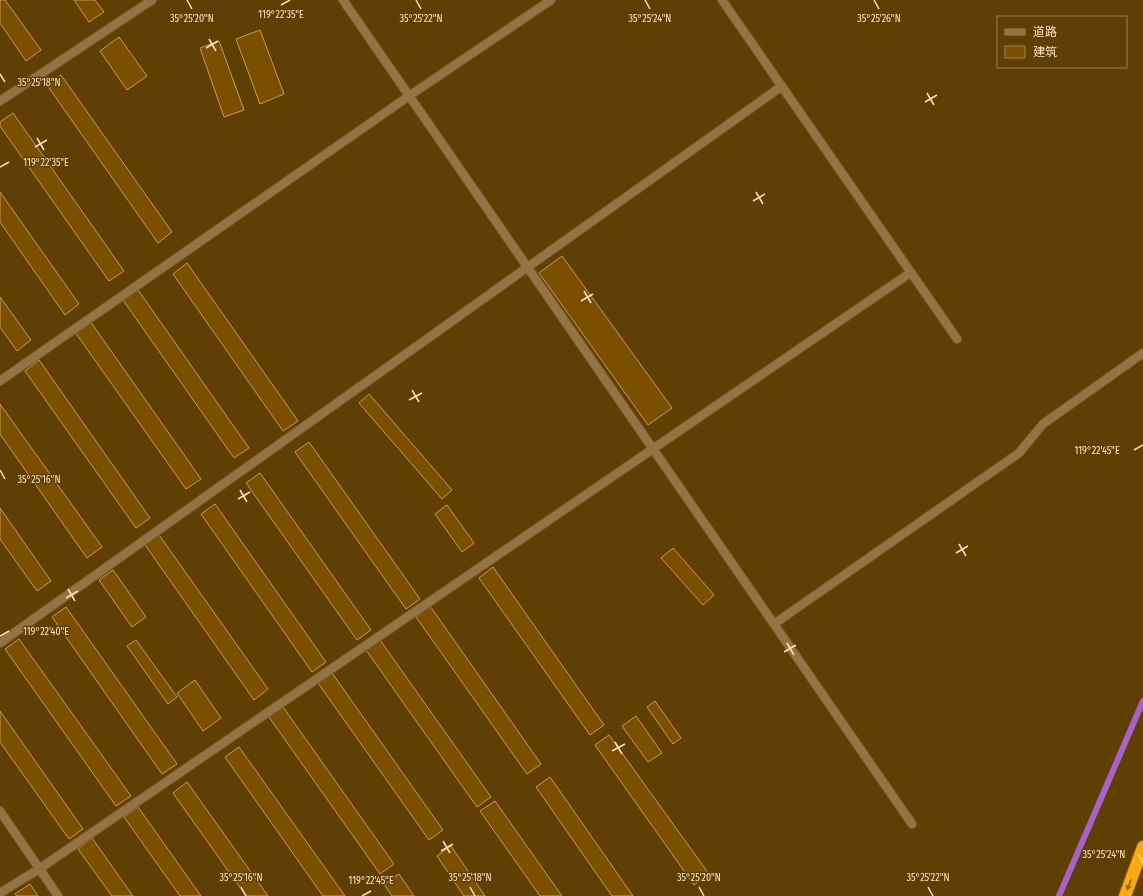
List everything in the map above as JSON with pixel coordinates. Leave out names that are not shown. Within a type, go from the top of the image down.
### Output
[{"type":"highway","points":[[1125,896],[1143,848]]},
{"type":"street","points":[[0,101],[152,0]]},
{"type":"street","points":[[343,0],[912,824]]},
{"type":"street","points":[[0,381],[409,96],[551,0]]},
{"type":"street","points":[[722,0],[957,339]]},
{"type":"street","points":[[0,643],[782,86]]},
{"type":"street","points":[[0,893],[39,869],[910,272]]},
{"type":"street","points":[[774,624],[1019,453],[1043,424],[1143,353]]},
{"type":"street","points":[[0,811],[58,896]]},
{"type":"building","points":[[0,0],[5,0],[41,50],[26,61],[0,23]]},
{"type":"building","points":[[74,0],[95,0],[104,12],[89,22]]},
{"type":"building","points":[[260,30],[284,94],[260,104],[236,39]]},
{"type":"building","points":[[119,37],[147,76],[127,90],[100,51]]},
{"type":"building","points":[[219,41],[244,110],[224,117],[200,48]]},
{"type":"building","points":[[61,75],[172,232],[158,243],[47,85]]},
{"type":"building","points":[[13,113],[124,271],[109,281],[0,126],[0,122]]},
{"type":"building","points":[[0,192],[79,304],[65,315],[0,222]]},
{"type":"building","points":[[562,256],[672,408],[648,425],[539,273]]},
{"type":"building","points":[[187,263],[298,421],[283,431],[173,274]]},
{"type":"building","points":[[138,290],[249,448],[234,458],[123,300]]},
{"type":"building","points":[[0,297],[31,340],[17,351],[0,327]]},
{"type":"building","points":[[90,321],[201,479],[186,489],[75,332]]},
{"type":"building","points":[[39,360],[150,518],[136,528],[25,371]]},
{"type":"building","points":[[369,394],[452,490],[442,499],[359,403]]},
{"type":"building","points":[[0,404],[102,547],[87,558],[0,434]]},
{"type":"building","points":[[309,442],[420,599],[406,609],[295,452]]},
{"type":"building","points":[[260,473],[371,630],[357,640],[246,483]]},
{"type":"building","points":[[215,504],[326,662],[312,672],[201,514]]},
{"type":"building","points":[[447,505],[474,543],[462,552],[435,514]]},
{"type":"building","points":[[0,508],[51,581],[37,591],[0,539]]},
{"type":"building","points":[[157,532],[268,689],[254,700],[143,542]]},
{"type":"building","points":[[673,548],[714,595],[703,605],[661,558]]},
{"type":"building","points":[[493,567],[604,725],[590,735],[479,578]]},
{"type":"building","points":[[113,570],[146,617],[132,627],[99,580]]},
{"type":"building","points":[[430,606],[541,764],[527,774],[416,617]]},
{"type":"building","points":[[66,607],[177,764],[162,774],[52,617]]},
{"type":"building","points":[[19,639],[131,796],[116,806],[5,649]]},
{"type":"building","points":[[136,640],[177,697],[168,704],[127,646]]},
{"type":"building","points":[[380,640],[491,797],[477,807],[366,650]]},
{"type":"building","points":[[332,673],[443,830],[429,840],[318,683]]},
{"type":"building","points":[[195,680],[221,718],[203,731],[177,693]]},
{"type":"building","points":[[655,701],[681,738],[673,744],[647,707]]},
{"type":"building","points":[[283,707],[394,864],[380,874],[269,717]]},
{"type":"building","points":[[0,711],[83,829],[69,839],[0,742]]},
{"type":"building","points":[[636,716],[662,753],[648,762],[622,726]]},
{"type":"building","points":[[609,735],[709,874],[694,885],[595,745]]},
{"type":"building","points":[[239,747],[345,896],[323,896],[225,757]]},
{"type":"building","points":[[550,777],[633,896],[612,896],[536,787]]},
{"type":"building","points":[[187,782],[268,896],[246,896],[173,793]]},
{"type":"building","points":[[495,801],[562,896],[540,896],[480,811]]},
{"type":"building","points":[[138,807],[201,896],[180,896],[124,817]]},
{"type":"building","points":[[92,838],[133,896],[112,896],[78,849]]},
{"type":"building","points":[[451,846],[485,896],[464,896],[437,856]]},
{"type":"building","points":[[399,874],[414,896],[392,896],[384,884]]},
{"type":"building","points":[[30,884],[38,896],[17,896],[15,894]]},
{"type":"waterway","points":[[1059,896],[1143,701]]}]
